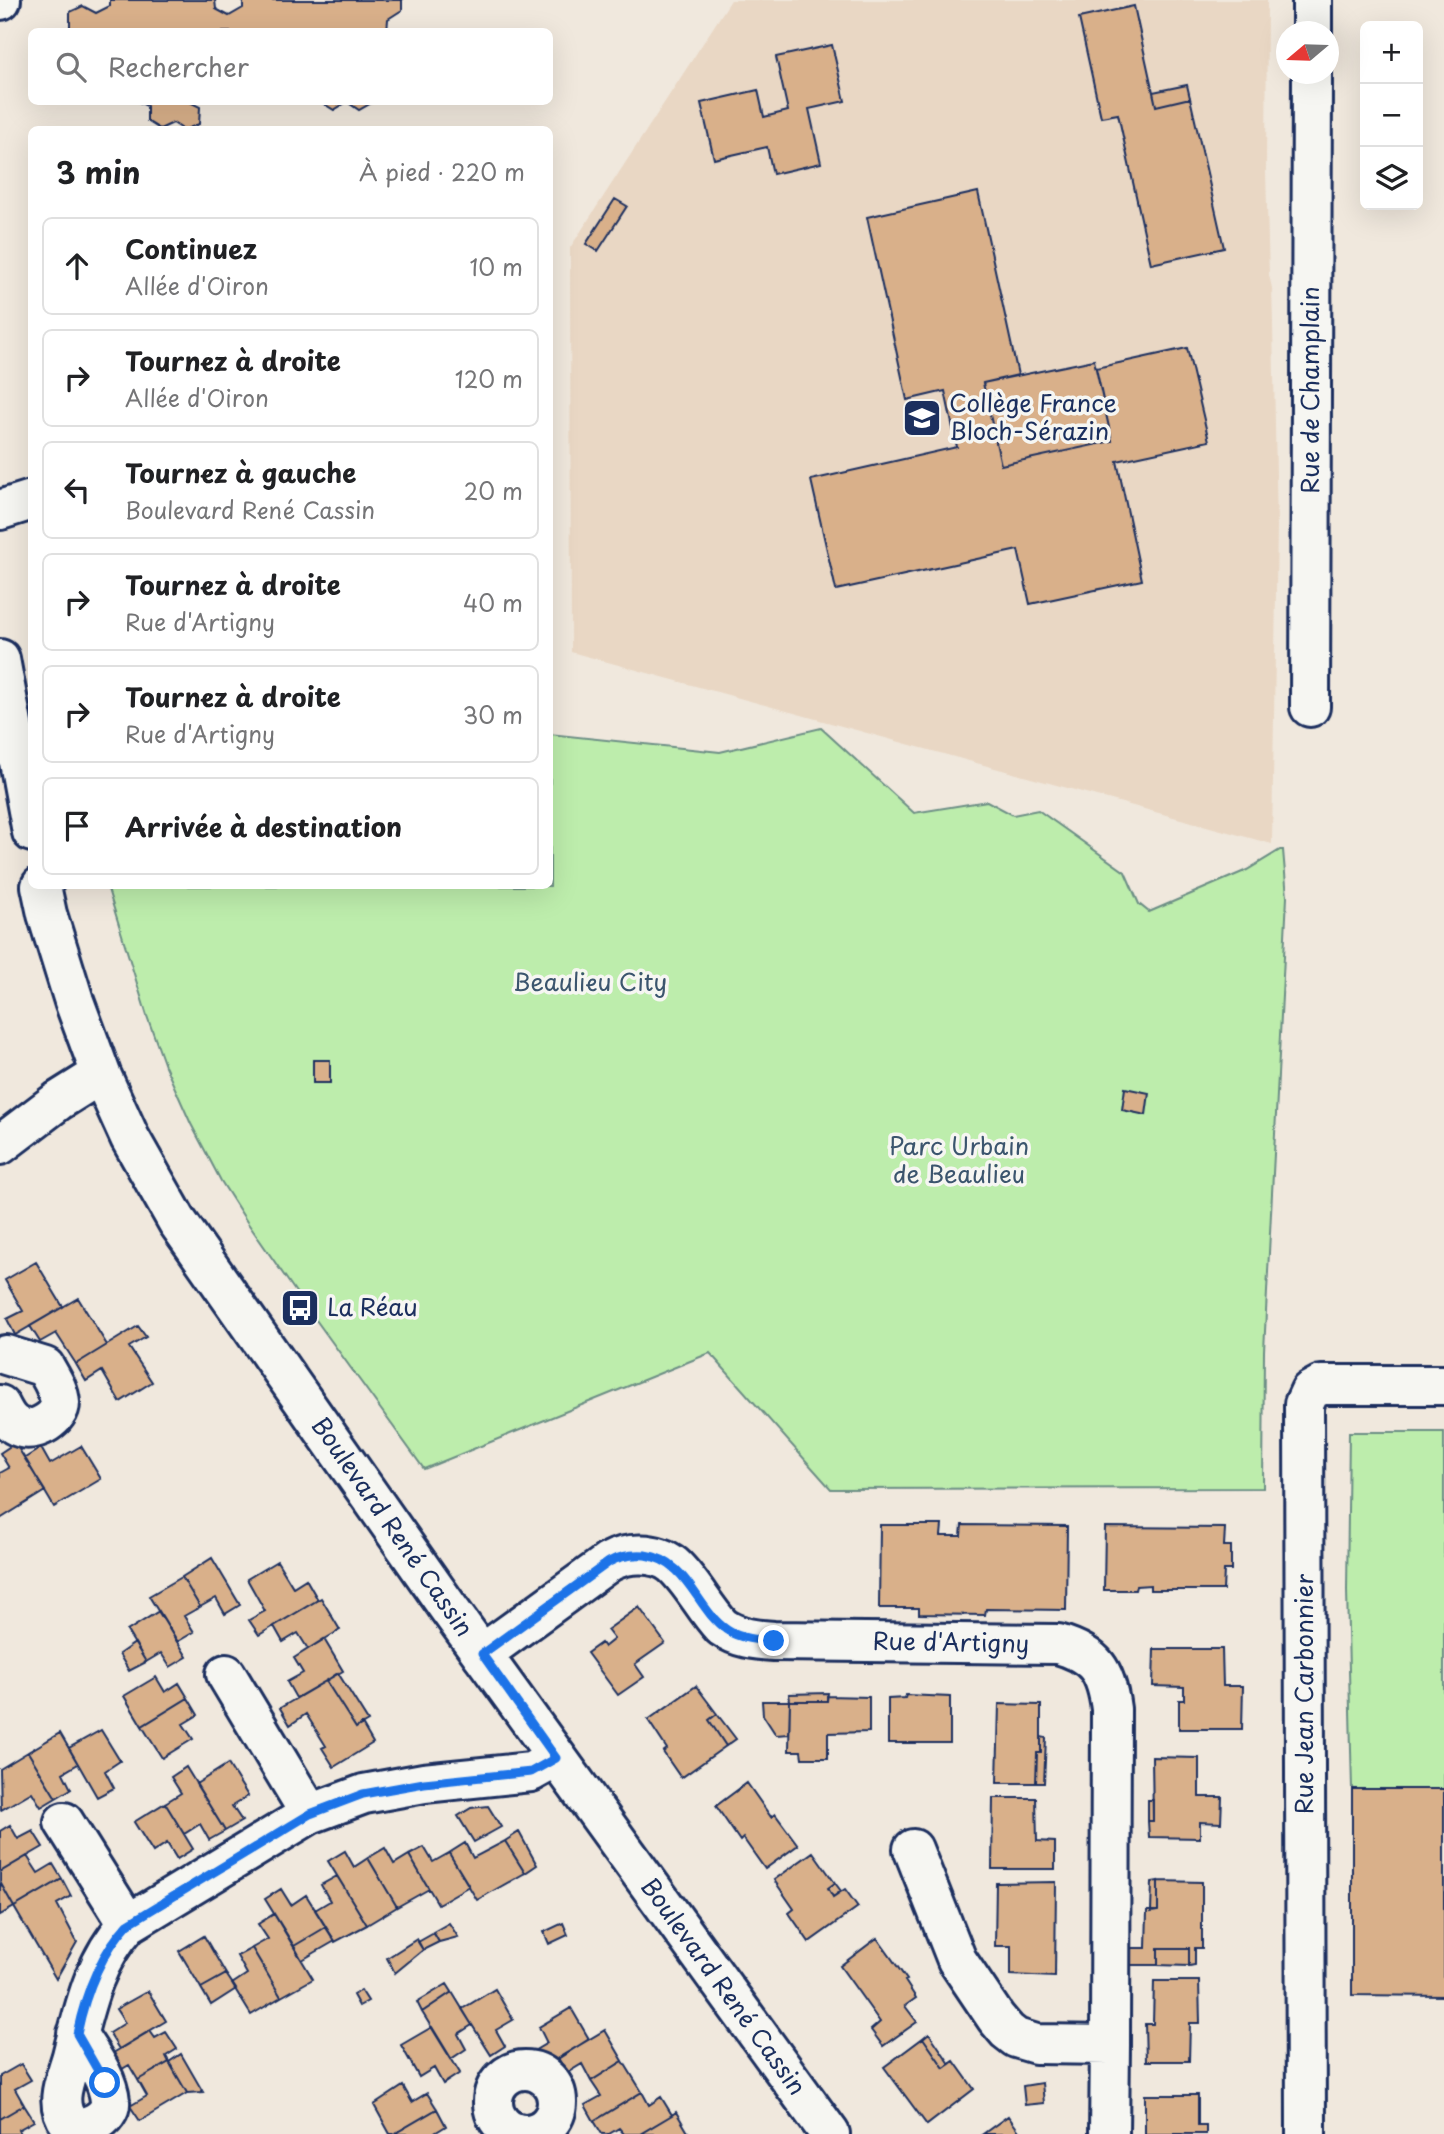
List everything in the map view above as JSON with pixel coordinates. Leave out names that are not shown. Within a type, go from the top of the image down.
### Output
[{"type":"street","points":[[1312,0],[1312,21]]},
{"type":"street","name":"Rue de Champlain","points":[[1310,707],[1312,84]]},
{"type":"street","points":[[0,510],[28,501]]},
{"type":"street","points":[[0,660],[28,810]]},
{"type":"street","name":"Boulevard René Cassin","points":[[42,889],[74,1000],[101,1074],[130,1138],[177,1221],[556,1758],[830,2134]]},
{"type":"street","points":[[0,1145],[58,1101],[101,1074]]},
{"type":"street","points":[[0,1405],[9,1421],[24,1429],[39,1427],[53,1418],[60,1406],[58,1389],[45,1367],[2,1363]]},
{"type":"street","name":"Rue Jean Carbonnier","points":[[1306,2134],[1304,1404],[1310,1391],[1327,1384],[1444,1385]]},
{"type":"street","name":"Rue d'Artigny","points":[[482,1654],[609,1562],[623,1556],[639,1555],[670,1563],[714,1618],[728,1631],[746,1638],[774,1641],[1058,1644],[1077,1651],[1094,1663],[1108,1685],[1111,1709],[1110,2134]]},
{"type":"street","points":[[226,1674],[310,1814]]},
{"type":"street","points":[[77,2034],[87,1995],[99,1968],[117,1935],[128,1924],[310,1814],[363,1794],[424,1783],[531,1772],[556,1758]]},
{"type":"street","points":[[65,1822],[128,1924]]},
{"type":"street","points":[[913,1849],[957,1961],[1007,2031],[1016,2038],[1036,2043],[1110,2045]]},
{"type":"street","points":[[556,2101],[579,2134]]},
{"type":"shaded area","name":"Collège France Bloch-Sérazin","points":[[731,0],[1267,0],[1266,172],[1269,275],[1272,288],[1277,527],[1272,844],[571,652],[570,248]]},
{"type":"green space","name":"Parc Urbain de Beaulieu","points":[[821,728],[914,813],[987,801],[1013,815],[1038,810],[1125,872],[1139,904],[1149,912],[1247,870],[1283,850],[1287,897],[1264,1351],[1263,1488],[831,1489],[710,1353],[424,1469],[295,1291],[221,1181],[165,1066],[108,889],[553,889],[553,734],[720,752]]},
{"type":"green space","points":[[1349,1432],[1444,1432],[1444,1789],[1352,1789],[1347,1591]]},
{"type":"building","points":[[110,0],[215,0],[216,9],[229,16],[243,8],[243,0],[402,0],[402,10],[388,19],[387,28],[70,28],[70,12],[83,6],[96,13],[110,6]]},
{"type":"building","points":[[1134,6],[1156,106],[1190,98],[1224,248],[1151,264],[1118,114],[1101,117],[1079,18]]},
{"type":"building","points":[[832,45],[845,101],[809,109],[821,163],[773,174],[767,147],[714,159],[701,103],[758,90],[764,117],[788,111],[776,57]]},
{"type":"building","points":[[1187,85],[1190,98],[1156,106],[1153,92]]},
{"type":"building","points":[[145,105],[196,105],[200,107],[199,124],[178,126],[173,123],[155,126],[147,121]]},
{"type":"building","points":[[326,105],[342,105],[334,110]]},
{"type":"building","points":[[352,105],[368,105],[359,110]]},
{"type":"building","points":[[978,192],[1018,375],[983,383],[1001,465],[1112,441],[1096,368],[1187,348],[1209,441],[1117,461],[1142,580],[1030,604],[1018,550],[836,590],[811,480],[957,447],[945,391],[907,400],[867,217]]},
{"type":"building","points":[[615,199],[627,206],[598,251],[586,244]]},
{"type":"building","points":[[1094,360],[1112,441],[1001,465],[983,383]]},
{"type":"building","points":[[313,1060],[330,1060],[330,1083],[313,1083]]},
{"type":"building","points":[[1125,1088],[1149,1093],[1146,1115],[1122,1110]]},
{"type":"building","points":[[36,1262],[63,1307],[15,1335],[7,1319],[23,1311],[5,1280]]},
{"type":"building","points":[[78,1298],[107,1345],[76,1364],[56,1333],[40,1342],[30,1326]]},
{"type":"building","points":[[138,1326],[146,1337],[129,1347],[152,1382],[120,1402],[102,1371],[86,1381],[76,1364]]},
{"type":"building","points":[[15,1443],[45,1491],[0,1519],[0,1473],[9,1468],[0,1453]]},
{"type":"building","points":[[81,1446],[101,1479],[54,1507],[25,1458],[41,1448],[50,1464]]},
{"type":"building","points":[[880,1525],[942,1525],[941,1536],[961,1536],[962,1525],[1067,1526],[1066,1610],[986,1609],[985,1615],[919,1614],[919,1608],[879,1608]]},
{"type":"building","points":[[1105,1527],[1225,1528],[1224,1546],[1231,1546],[1231,1570],[1224,1570],[1223,1590],[1150,1590],[1150,1585],[1136,1586],[1135,1590],[1104,1590]]},
{"type":"building","points":[[212,1558],[240,1605],[225,1614],[216,1598],[200,1607],[182,1577]]},
{"type":"building","points":[[277,1561],[293,1587],[306,1579],[318,1600],[259,1635],[249,1620],[265,1611],[247,1579]]},
{"type":"building","points":[[182,1577],[200,1607],[184,1616],[194,1632],[177,1642],[149,1596]]},
{"type":"building","points":[[321,1598],[340,1630],[308,1649],[298,1633],[283,1642],[274,1626]]},
{"type":"building","points":[[639,1607],[665,1643],[635,1664],[644,1677],[618,1695],[587,1653],[601,1643],[604,1647],[614,1639],[607,1630]]},
{"type":"building","points":[[159,1611],[187,1657],[170,1667],[161,1653],[146,1662],[127,1631]]},
{"type":"building","points":[[324,1639],[343,1671],[296,1698],[287,1682],[303,1673],[294,1658]]},
{"type":"building","points":[[135,1643],[146,1662],[129,1671],[119,1654]]},
{"type":"building","points":[[1154,1649],[1222,1649],[1223,1686],[1243,1686],[1242,1729],[1179,1729],[1179,1700],[1184,1700],[1184,1687],[1153,1686]]},
{"type":"building","points":[[338,1673],[368,1721],[356,1728],[326,1681]]},
{"type":"building","points":[[156,1677],[165,1692],[179,1683],[188,1698],[142,1726],[124,1696]]},
{"type":"building","points":[[326,1681],[356,1728],[362,1724],[373,1743],[334,1767],[322,1748],[326,1746],[306,1714],[290,1725],[280,1708]]},
{"type":"building","points":[[696,1686],[717,1714],[709,1720],[726,1746],[681,1778],[663,1752],[667,1749],[648,1720]]},
{"type":"building","points":[[828,1693],[827,1701],[790,1701],[789,1694]]},
{"type":"building","points":[[906,1695],[950,1697],[950,1743],[888,1743],[888,1699],[905,1698]]},
{"type":"building","points":[[827,1696],[869,1697],[869,1732],[828,1733],[828,1758],[802,1758],[801,1751],[789,1751],[790,1701],[827,1701]]},
{"type":"building","points":[[188,1698],[198,1715],[183,1724],[193,1739],[162,1758],[142,1726]]},
{"type":"building","points":[[762,1701],[790,1701],[789,1734],[776,1735],[763,1715]]},
{"type":"building","points":[[999,1704],[1041,1705],[1041,1753],[1037,1753],[1036,1783],[997,1783]]},
{"type":"building","points":[[717,1714],[736,1739],[726,1746],[709,1720]]},
{"type":"building","points":[[101,1730],[120,1761],[105,1771],[114,1788],[97,1797],[69,1748]]},
{"type":"building","points":[[60,1733],[78,1764],[63,1773],[71,1789],[56,1798],[28,1752]]},
{"type":"building","points":[[1041,1737],[1046,1738],[1044,1783],[1036,1783],[1037,1753],[1041,1753]]},
{"type":"building","points":[[28,1752],[56,1798],[41,1807],[32,1792],[1,1810],[0,1769]]},
{"type":"building","points":[[1152,1757],[1199,1758],[1199,1797],[1222,1797],[1221,1823],[1200,1822],[1200,1838],[1149,1837],[1148,1821],[1153,1821]]},
{"type":"building","points":[[228,1764],[248,1796],[232,1806],[242,1821],[225,1831],[196,1784]]},
{"type":"building","points":[[186,1767],[225,1831],[209,1840],[200,1824],[184,1834],[165,1803],[181,1793],[171,1777]]},
{"type":"building","points":[[747,1783],[771,1817],[775,1814],[798,1845],[765,1869],[743,1838],[740,1841],[716,1806]]},
{"type":"building","points":[[1352,1789],[1444,1789],[1444,1996],[1352,1995]]},
{"type":"building","points":[[993,1798],[1036,1798],[1037,1841],[1055,1842],[1055,1869],[992,1869]]},
{"type":"building","points":[[1148,1800],[1153,1800],[1153,1821],[1148,1821]]},
{"type":"building","points":[[165,1803],[193,1849],[177,1859],[167,1843],[153,1852],[134,1822]]},
{"type":"building","points":[[488,1806],[501,1827],[474,1842],[458,1816],[471,1808]]},
{"type":"building","points":[[10,1825],[18,1839],[33,1831],[43,1847],[0,1872],[0,1831]]},
{"type":"building","points":[[519,1832],[537,1865],[525,1873],[505,1841]]},
{"type":"building","points":[[505,1841],[525,1873],[477,1900],[449,1853],[465,1843],[473,1858]]},
{"type":"building","points":[[424,1847],[433,1862],[449,1853],[469,1886],[438,1904],[409,1855]]},
{"type":"building","points":[[385,1848],[394,1864],[409,1855],[429,1889],[397,1907],[368,1858]]},
{"type":"building","points":[[345,1851],[354,1867],[368,1858],[397,1907],[367,1925],[328,1861]]},
{"type":"building","points":[[813,1852],[835,1883],[828,1888],[833,1897],[845,1889],[858,1907],[809,1942],[789,1913],[794,1909],[774,1880]]},
{"type":"building","points":[[27,1856],[38,1873],[53,1864],[62,1879],[14,1907],[0,1882],[0,1872]]},
{"type":"building","points":[[337,1876],[367,1925],[335,1942],[315,1910],[330,1901],[321,1885]]},
{"type":"building","points":[[62,1879],[71,1896],[57,1904],[77,1942],[56,1979],[14,1907]]},
{"type":"building","points":[[1158,1881],[1158,1911],[1151,1912],[1152,1882]]},
{"type":"building","points":[[1158,1881],[1202,1882],[1202,1948],[1195,1948],[1195,1965],[1189,1966],[1189,1948],[1158,1948],[1158,1965],[1120,1965],[1120,1948],[1146,1948],[1147,1911],[1158,1911]]},
{"type":"building","points":[[0,1882],[14,1907],[0,1915]]},
{"type":"building","points":[[1056,1882],[1055,1977],[1011,1975],[1011,1946],[995,1946],[996,1883]]},
{"type":"building","points":[[835,1883],[841,1891],[833,1897],[828,1888]]},
{"type":"building","points":[[281,1889],[291,1905],[306,1895],[326,1927],[294,1946],[265,1899]]},
{"type":"building","points":[[274,1914],[313,1979],[281,1997],[252,1948],[268,1939],[258,1924]]},
{"type":"building","points":[[449,1923],[458,1937],[439,1942],[433,1932]]},
{"type":"building","points":[[563,1923],[568,1935],[549,1944],[544,1932]]},
{"type":"building","points":[[326,1927],[335,1941],[302,1960],[294,1946]]},
{"type":"building","points":[[434,1933],[439,1942],[423,1950],[418,1942]]},
{"type":"building","points":[[204,1936],[226,1974],[201,1988],[179,1951]]},
{"type":"building","points":[[877,1938],[907,1980],[905,1981],[916,1998],[905,2006],[917,2022],[883,2046],[871,2030],[880,2022],[840,1966]]},
{"type":"building","points":[[417,1939],[423,1950],[395,1973],[387,1958]]},
{"type":"building","points":[[252,1948],[281,1997],[251,2015],[232,1984],[247,1974],[237,1956]]},
{"type":"building","points":[[1158,1948],[1189,1948],[1189,1966],[1158,1965]]},
{"type":"building","points":[[226,1974],[236,1989],[211,2005],[201,1988]]},
{"type":"building","points":[[1154,1981],[1199,1981],[1200,2023],[1190,2023],[1189,2061],[1146,2061],[1145,2024],[1153,2024]]},
{"type":"building","points":[[447,1984],[452,1992],[422,2012],[417,2002]]},
{"type":"building","points":[[495,1989],[513,2020],[496,2030],[505,2046],[491,2055],[462,2009]]},
{"type":"building","points":[[361,1990],[368,2001],[359,2006],[353,1995]]},
{"type":"building","points":[[148,1991],[166,2021],[119,2049],[109,2033],[125,2023],[116,2009]]},
{"type":"building","points":[[452,1992],[472,2025],[458,2034],[466,2049],[451,2059],[422,2012]]},
{"type":"building","points":[[571,2008],[589,2039],[542,2069],[532,2052],[547,2043],[539,2027]]},
{"type":"building","points":[[432,2027],[460,2073],[443,2084],[434,2068],[419,2077],[401,2045]]},
{"type":"building","points":[[605,2030],[623,2061],[591,2081],[582,2064],[567,2073],[558,2058]]},
{"type":"building","points":[[150,2031],[155,2038],[166,2032],[177,2049],[166,2056],[169,2062],[138,2080],[129,2065],[112,2075],[103,2059]]},
{"type":"building","points":[[929,2033],[950,2064],[944,2068],[923,2038]]},
{"type":"building","points":[[923,2038],[944,2068],[954,2061],[974,2089],[927,2125],[884,2067]]},
{"type":"building","points":[[181,2054],[203,2092],[187,2093],[169,2062]]},
{"type":"building","points":[[623,2061],[642,2092],[594,2121],[585,2105],[601,2096],[591,2081]]},
{"type":"building","points":[[169,2062],[187,2093],[140,2121],[130,2106],[147,2096],[138,2080]]},
{"type":"building","points":[[21,2064],[31,2080],[15,2089],[24,2105],[0,2119],[0,2076]]},
{"type":"building","points":[[1042,2083],[1044,2103],[1025,2105],[1023,2086]]},
{"type":"building","points":[[403,2086],[412,2102],[427,2093],[437,2109],[390,2134],[374,2105]]},
{"type":"building","points":[[642,2092],[649,2105],[661,2097],[672,2115],[640,2134],[624,2134],[619,2128],[609,2134],[602,2134],[594,2121]]},
{"type":"building","points":[[1145,2095],[1198,2095],[1198,2125],[1206,2125],[1206,2134],[1145,2134]]},
{"type":"building","points":[[24,2105],[34,2121],[18,2130],[20,2134],[0,2134],[0,2119]]},
{"type":"building","points":[[437,2109],[446,2126],[433,2134],[394,2134]]},
{"type":"building","points":[[676,2112],[689,2134],[640,2134],[672,2115]]},
{"type":"building","points":[[1008,2116],[1021,2134],[983,2134]]},
{"type":"place","name":"Collège France Bloch-Sérazin","points":[[922,418]]},
{"type":"place","name":"La Réau","points":[[300,1308]]},
{"type":"route","points":[[105,2083],[77,2034],[87,1995],[99,1968],[117,1935],[128,1924],[310,1814],[363,1794],[424,1783],[531,1772],[556,1758],[482,1654],[609,1562],[623,1556],[639,1555],[666,1561],[677,1569],[714,1618],[728,1631],[746,1638],[774,1641]]},
{"type":"park label","name":"Beaulieu City","points":[[590,983]]}]
